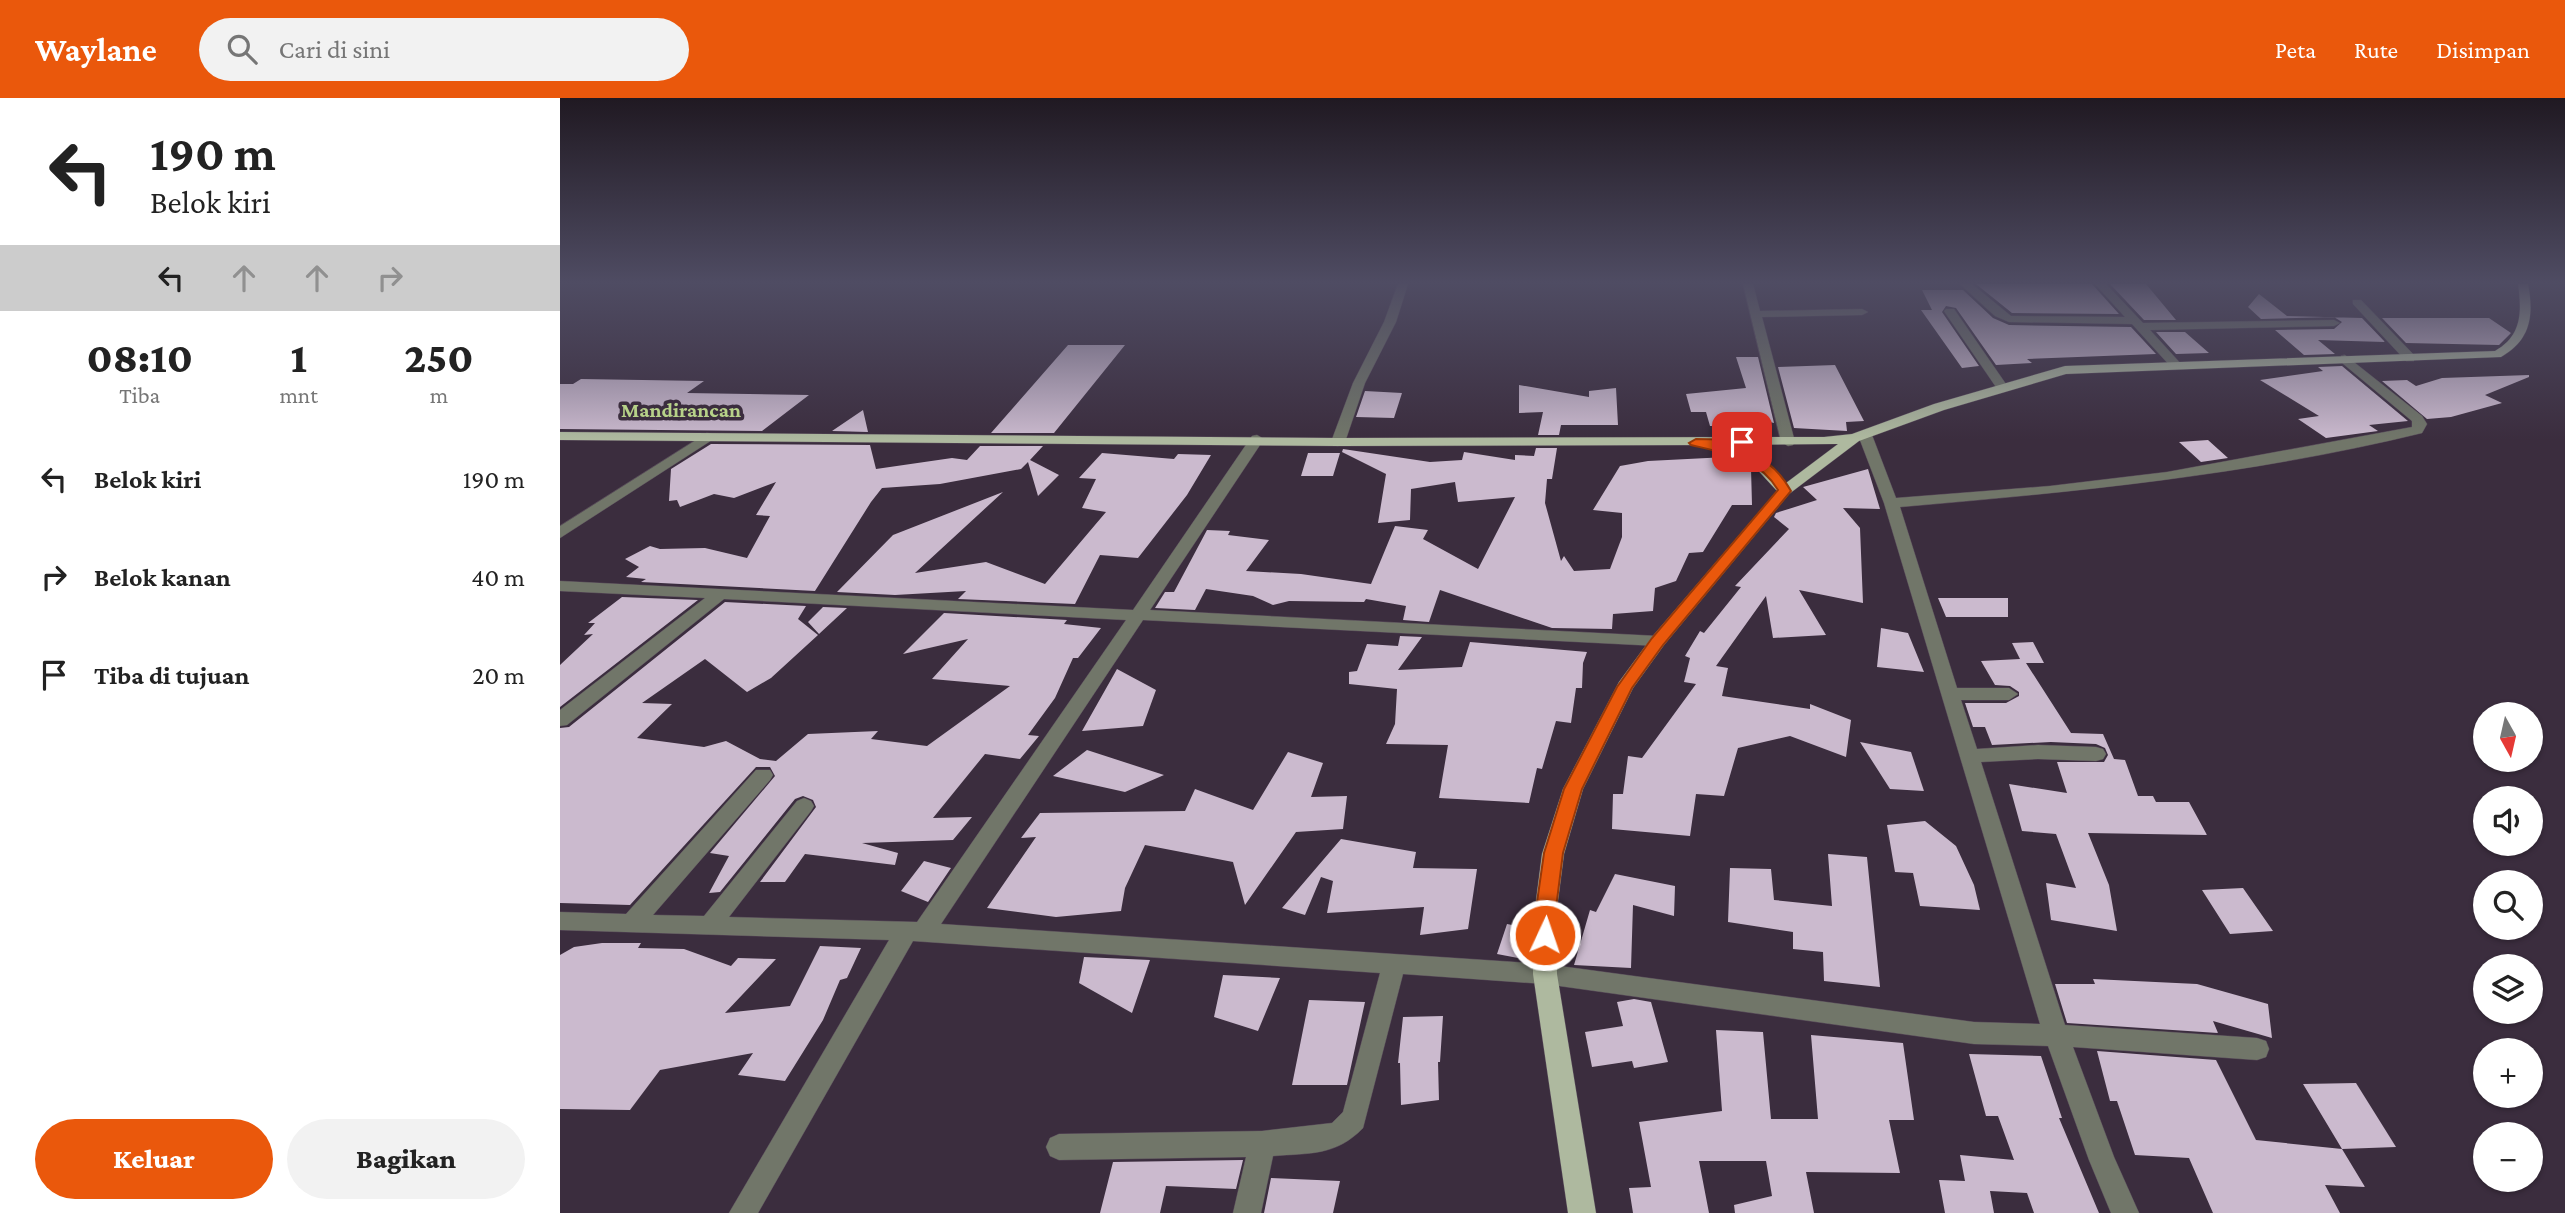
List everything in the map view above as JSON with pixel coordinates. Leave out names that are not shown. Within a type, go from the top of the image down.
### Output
[{"type":"main road","points":[[560,436],[1257,439],[1338,442],[1788,442],[1859,437],[2001,387],[2065,370],[2477,356],[2497,354],[2511,348],[2521,336]]},
{"type":"main road","points":[[1582,1213],[1545,974],[1545,916],[1553,853],[1573,789],[1625,687],[1658,641],[1784,491],[1859,437]]},
{"type":"main road","points":[[1696,443],[1729,449],[1764,464],[1775,474],[1784,491]]},
{"type":"street","points":[[1338,442],[1360,383],[1383,336]]},
{"type":"street","points":[[1760,336],[1788,442]]},
{"type":"street","points":[[1966,336],[2001,387]]},
{"type":"street","points":[[2148,336],[2176,365]]},
{"type":"street","points":[[2389,336],[2410,358]]},
{"type":"street","points":[[1891,503],[2050,490],[2167,476],[2417,430],[2420,425],[2417,419],[2345,359]]},
{"type":"street","points":[[560,533],[707,437]]},
{"type":"street","points":[[1859,437],[1891,503],[2056,1035],[2102,1160],[2125,1213]]},
{"type":"street","points":[[743,1213],[915,932],[1138,616],[1257,439]]},
{"type":"street","points":[[560,586],[1658,641]]},
{"type":"street","points":[[560,720],[722,593]]},
{"type":"street","points":[[1949,694],[2009,694]]},
{"type":"street","points":[[1969,756],[2038,752],[2096,754]]},
{"type":"street","points":[[631,925],[763,775]]},
{"type":"street","points":[[708,927],[804,806]]},
{"type":"street","points":[[560,921],[915,932],[1545,974],[1974,1033],[2056,1035],[2257,1049]]},
{"type":"street","points":[[1059,1147],[1262,1144],[1312,1140],[1339,1133],[1354,1119],[1394,964]]},
{"type":"street","points":[[1247,1213],[1262,1144]]},
{"type":"building","points":[[1939,336],[1958,336],[1979,366],[1962,368]]},
{"type":"building","points":[[1976,336],[2139,336],[2156,354],[2027,359],[2032,363],[1996,365]]},
{"type":"building","points":[[2160,336],[2190,336],[2209,353],[2176,354]]},
{"type":"building","points":[[2282,336],[2379,336],[2385,342],[2318,340],[2335,354],[2304,355]]},
{"type":"building","points":[[2399,336],[2508,336],[2499,345],[2406,343]]},
{"type":"building","points":[[1068,345],[1125,345],[1054,433],[991,433]]},
{"type":"building","points":[[1736,357],[1758,357],[1774,423],[1732,413],[1736,426],[1710,426],[1706,412],[1691,412],[1686,394],[1746,388]]},
{"type":"building","points":[[1835,365],[1864,421],[1846,422],[1847,431],[1794,428],[1778,367]]},
{"type":"building","points":[[2342,366],[2408,421],[2369,425],[2378,431],[2326,438],[2298,419],[2319,416],[2260,380],[2323,371],[2318,367]]},
{"type":"building","points":[[2529,375],[2485,395],[2502,403],[2451,417],[2427,419],[2382,381],[2407,380],[2416,386],[2442,378]]},
{"type":"building","points":[[581,379],[704,381],[687,393],[809,395],[762,431],[560,429],[560,384],[573,384]]},
{"type":"building","points":[[1519,385],[1589,397],[1589,391],[1616,388],[1618,425],[1561,425],[1559,435],[1538,435],[1543,412],[1519,413]]},
{"type":"building","points":[[1365,391],[1402,393],[1394,418],[1356,417]]},
{"type":"building","points":[[863,410],[868,432],[832,431]]},
{"type":"building","points":[[2208,440],[2228,458],[2201,462],[2179,442]]},
{"type":"building","points":[[711,444],[870,445],[876,469],[952,458],[967,460],[980,446],[1043,446],[1030,460],[1059,475],[1038,496],[1028,462],[1021,469],[940,484],[882,488],[815,591],[641,582],[646,579],[626,577],[639,567],[625,559],[650,546],[660,549],[705,548],[747,558],[770,516],[756,515],[776,482],[734,498],[714,494],[680,507],[677,500],[669,501],[671,469]]},
{"type":"building","points":[[1536,448],[1557,448],[1552,479],[1547,479],[1545,503],[1561,561],[1564,556],[1574,571],[1610,569],[1622,537],[1622,513],[1593,510],[1620,466],[1648,461],[1727,457],[1729,468],[1751,468],[1752,505],[1732,505],[1703,552],[1689,553],[1676,581],[1655,588],[1653,611],[1613,614],[1612,629],[1552,628],[1440,590],[1429,622],[1403,620],[1406,606],[1366,599],[1364,602],[1289,601],[1273,605],[1253,596],[1206,589],[1195,610],[1155,608],[1165,592],[1174,592],[1207,530],[1230,531],[1228,535],[1269,540],[1246,571],[1301,574],[1371,584],[1395,526],[1428,530],[1423,539],[1478,569],[1515,497],[1458,502],[1455,482],[1411,489],[1410,520],[1378,523],[1386,474],[1342,452],[1343,449],[1430,462],[1462,460],[1464,452],[1515,460],[1515,455],[1534,456]]},
{"type":"building","points":[[1102,453],[1174,459],[1178,454],[1211,455],[1187,495],[1138,558],[1100,555],[1075,604],[958,599],[966,591],[895,595],[837,592],[893,535],[1003,492],[915,573],[986,562],[1045,584],[1106,512],[1082,508],[1096,479],[1079,478]]},
{"type":"building","points":[[1308,453],[1340,453],[1333,476],[1301,476]]},
{"type":"building","points":[[1868,469],[1880,509],[1843,508],[1860,528],[1863,603],[1799,590],[1826,635],[1773,638],[1766,596],[1716,666],[1728,668],[1722,696],[1810,709],[1810,704],[1851,720],[1846,757],[1790,736],[1738,748],[1724,796],[1696,794],[1690,836],[1612,829],[1613,794],[1623,794],[1628,756],[1642,758],[1696,684],[1684,682],[1690,658],[1685,656],[1700,631],[1704,633],[1741,587],[1735,586],[1789,529],[1774,517],[1776,513],[1817,500],[1803,487]]},
{"type":"building","points":[[622,597],[698,600],[560,707],[560,665],[593,634],[584,635],[595,623],[588,623]]},
{"type":"building","points":[[1938,598],[2008,598],[2008,617],[1946,617]]},
{"type":"building","points":[[725,602],[806,606],[798,619],[818,635],[771,678],[747,692],[705,659],[642,703],[672,704],[637,738],[704,747],[726,741],[760,759],[776,761],[808,734],[878,731],[871,739],[927,746],[1010,686],[932,679],[968,639],[903,654],[944,613],[1067,620],[1064,624],[1101,628],[1078,658],[1073,658],[1055,698],[1028,735],[1039,736],[1020,759],[985,754],[933,818],[972,817],[953,840],[862,843],[898,853],[895,865],[805,854],[785,882],[760,882],[816,807],[813,800],[803,796],[795,799],[720,892],[709,893],[729,856],[710,853],[775,776],[770,767],[756,767],[630,905],[560,903],[560,728],[569,727]]},
{"type":"building","points":[[823,607],[847,608],[819,634],[808,622]]},
{"type":"building","points":[[1881,628],[1908,633],[1924,672],[1877,667]]},
{"type":"building","points":[[1400,636],[1422,637],[1398,670],[1462,667],[1470,642],[1587,652],[1583,663],[1582,688],[1576,688],[1571,723],[1556,721],[1542,769],[1537,768],[1529,803],[1439,798],[1448,745],[1386,744],[1395,724],[1397,689],[1349,684],[1349,672],[1357,671],[1367,644],[1398,646]]},
{"type":"building","points":[[2033,642],[2044,663],[2026,663],[2071,733],[2103,734],[2114,759],[2125,760],[2138,796],[2153,796],[2156,802],[2189,802],[2207,835],[2088,833],[2109,885],[2117,931],[2051,920],[2046,883],[2076,888],[2056,834],[2022,831],[2009,784],[2067,793],[2057,762],[2104,762],[2108,755],[2105,748],[2096,744],[2051,742],[1992,745],[1985,727],[1973,727],[1965,703],[2006,703],[2019,696],[2019,692],[2010,686],[1995,685],[1981,661],[2020,659],[2012,643]]},
{"type":"building","points":[[1117,669],[1156,690],[1143,726],[1082,731]]},
{"type":"building","points":[[1860,742],[1911,752],[1924,791],[1890,789]]},
{"type":"building","points":[[1087,750],[1164,775],[1125,792],[1053,776]]},
{"type":"building","points":[[1288,752],[1323,763],[1311,797],[1347,796],[1343,829],[1296,832],[1245,905],[1233,862],[1145,845],[1125,888],[1121,911],[1056,917],[987,908],[1036,837],[1021,838],[1040,813],[1185,811],[1195,789],[1253,810]]},
{"type":"building","points":[[1925,821],[1956,846],[1974,885],[1980,910],[1920,906],[1913,873],[1895,872],[1887,825]]},
{"type":"building","points":[[1341,839],[1416,852],[1413,868],[1477,869],[1468,929],[1420,935],[1424,907],[1327,913],[1333,881],[1321,877],[1305,915],[1282,908]]},
{"type":"building","points":[[1828,854],[1867,857],[1880,987],[1824,981],[1823,952],[1793,949],[1793,932],[1728,922],[1730,868],[1771,869],[1774,900],[1832,906]]},
{"type":"building","points":[[924,861],[951,868],[928,902],[901,891]]},
{"type":"building","points":[[1615,874],[1675,886],[1674,916],[1633,905],[1631,968],[1574,965],[1590,910],[1596,912]]},
{"type":"building","points":[[2243,888],[2273,931],[2230,934],[2202,890]]},
{"type":"building","points":[[1507,924],[1523,927],[1528,960],[1497,954]]},
{"type":"building","points":[[602,943],[641,943],[638,948],[684,949],[731,966],[738,958],[776,959],[725,1013],[790,1006],[820,946],[861,948],[847,978],[840,980],[823,1020],[785,1081],[738,1075],[753,1053],[660,1070],[630,1110],[560,1109],[560,955],[574,947]]},
{"type":"building","points":[[1084,957],[1150,960],[1132,1013],[1079,983]]},
{"type":"building","points":[[1223,975],[1280,978],[1258,1031],[1214,1017]]},
{"type":"building","points":[[2093,979],[2197,984],[2268,1004],[2272,1038],[2213,1021],[2218,1033],[2067,1023],[2055,984],[2095,984]]},
{"type":"building","points":[[1634,999],[1651,1002],[1668,1062],[1634,1068],[1632,1061],[1592,1067],[1585,1032],[1623,1026],[1617,1002]]},
{"type":"building","points":[[1309,1000],[1365,1002],[1347,1085],[1292,1085]]},
{"type":"building","points":[[1443,1016],[1438,1062],[1439,1100],[1401,1105],[1398,1063],[1403,1017]]},
{"type":"building","points":[[1716,1030],[1763,1032],[1771,1119],[1818,1119],[1811,1035],[1903,1043],[1914,1120],[1889,1120],[1900,1173],[1806,1172],[1814,1213],[1735,1213],[1734,1205],[1772,1196],[1766,1161],[1699,1161],[1709,1213],[1633,1213],[1629,1188],[1651,1187],[1639,1122],[1722,1111]]},
{"type":"building","points":[[2097,1051],[2216,1060],[2256,1140],[2342,1149],[2365,1187],[2325,1185],[2340,1213],[2213,1213],[2189,1158],[2135,1155],[2117,1101],[2110,1101]]},
{"type":"building","points":[[1969,1054],[2041,1056],[2062,1118],[2059,1118],[2099,1213],[2034,1213],[2027,1193],[1990,1191],[1994,1213],[1945,1213],[1939,1180],[1965,1181],[1960,1155],[2014,1160],[1998,1116],[1986,1116]]},
{"type":"building","points":[[2356,1083],[2396,1147],[2342,1149],[2303,1084]]},
{"type":"building","points":[[1243,1160],[1236,1189],[1166,1186],[1160,1213],[1100,1213],[1113,1162]]},
{"type":"building","points":[[1271,1178],[1340,1181],[1333,1213],[1264,1213]]},
{"type":"district","name":"Mandirancan","points":[[681,410]]},
{"type":"route","points":[[1545,935],[1553,853],[1573,789],[1598,736],[1625,687],[1658,641],[1784,491],[1775,474],[1764,464],[1729,449],[1696,443],[1742,442]]}]
